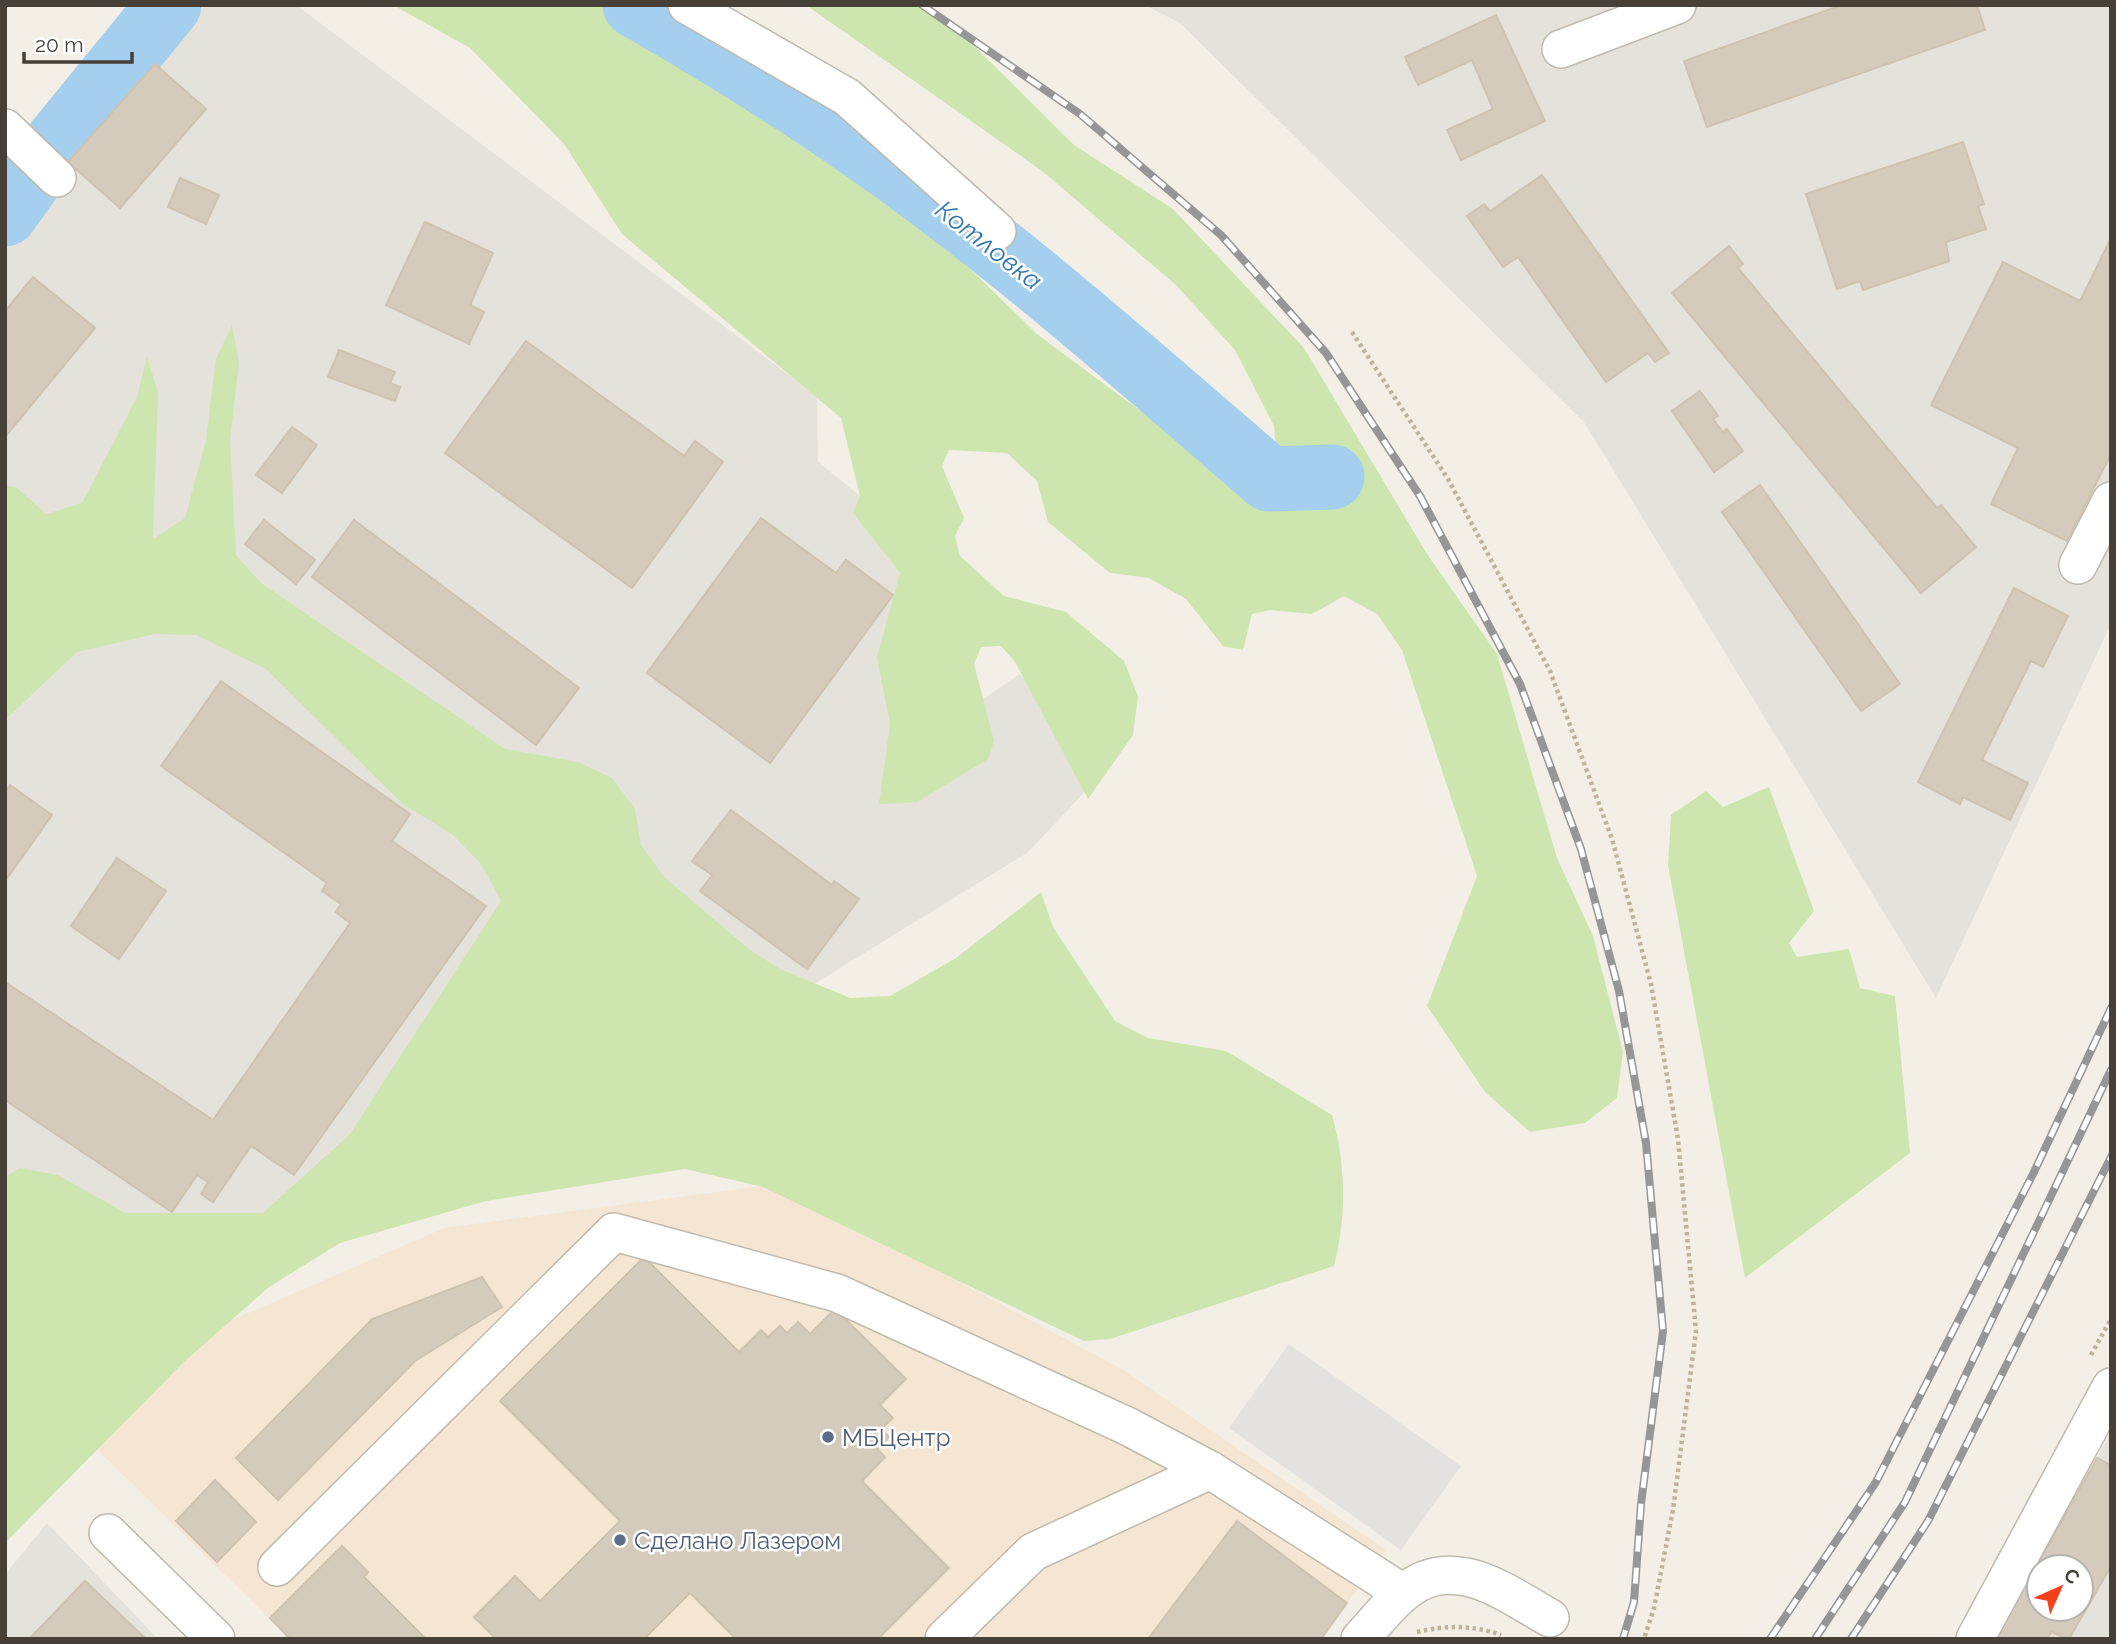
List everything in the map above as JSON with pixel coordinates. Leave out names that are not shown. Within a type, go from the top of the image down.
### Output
[{"type":"street","points":[[687,5],[847,97],[997,231]]},
{"type":"street","points":[[1561,49],[1677,5]]},
{"type":"street","points":[[13,135],[57,178]]},
{"type":"street","points":[[2078,565],[2111,501]]},
{"type":"street","points":[[276,1567],[614,1232],[837,1293],[1127,1426],[1210,1470],[1403,1593]]},
{"type":"street","points":[[1975,1639],[2111,1387]]},
{"type":"street","points":[[944,1639],[1033,1552],[1210,1470]]},
{"type":"street","points":[[108,1533],[216,1639]]},
{"type":"street","points":[[1360,1639],[1403,1593],[1434,1577],[1482,1579],[1550,1618]]},
{"type":"path","points":[[1352,332],[1448,480],[1550,671],[1612,839],[1651,984],[1678,1139],[1696,1331],[1673,1510],[1654,1608],[1644,1639]]},
{"type":"path","points":[[1409,1639],[1414,1632],[1444,1626],[1484,1629],[1512,1639]]},
{"type":"shaded area","points":[[205,5],[296,5],[817,396],[818,462],[927,550],[980,701],[1020,674],[1099,777],[1027,853],[705,1051],[5,1319],[5,147],[49,189],[68,162]]},
{"type":"shaded area","points":[[1145,5],[2111,5],[2111,624],[1936,998],[1584,422],[1180,23]]},
{"type":"shaded area","points":[[778,1184],[1123,1370],[1386,1550],[1321,1639],[290,1639],[98,1450],[182,1342],[444,1228]]},
{"type":"shaded area","points":[[1289,1344],[1461,1466],[1401,1550],[1229,1428]]},
{"type":"shaded area","points":[[2111,1431],[2111,1639],[1996,1639],[2025,1587],[2025,1623],[2095,1623],[2095,1553],[2044,1553]]},
{"type":"shaded area","points":[[47,1523],[158,1639],[5,1639],[5,1575]]},
{"type":"green space","points":[[393,5],[630,5],[782,86],[1038,335],[1227,475],[1276,450],[1274,426],[1235,350],[1176,285],[1042,171],[806,5],[917,5],[962,34],[1074,145],[1173,209],[1304,348],[1427,554],[1497,654],[1557,858],[1593,936],[1623,1052],[1617,1098],[1585,1123],[1530,1132],[1485,1092],[1427,1006],[1477,876],[1402,650],[1377,614],[1344,596],[1312,614],[1270,610],[1252,614],[1243,650],[1223,646],[1186,599],[1149,578],[1110,573],[1048,522],[1037,481],[1007,453],[949,450],[942,466],[964,518],[955,536],[960,556],[1004,596],[1066,612],[1124,661],[1138,696],[1133,735],[1088,799],[1015,662],[1001,646],[981,647],[974,664],[994,741],[988,759],[917,802],[879,804],[890,724],[877,657],[900,573],[853,513],[860,496],[841,418],[622,234],[564,144],[470,48]]},
{"type":"green space","points":[[232,325],[239,363],[230,440],[236,555],[261,583],[505,749],[578,762],[612,778],[635,809],[641,845],[664,877],[750,950],[780,969],[850,998],[890,996],[956,958],[1041,892],[1053,927],[1115,1021],[1148,1038],[1226,1051],[1332,1115],[1340,1153],[1343,1190],[1341,1228],[1334,1266],[1110,1339],[1084,1341],[763,1187],[685,1169],[486,1201],[340,1243],[269,1287],[186,1360],[5,1543],[5,1177],[20,1168],[58,1175],[125,1213],[263,1213],[350,1134],[501,901],[481,864],[453,835],[403,804],[266,669],[196,635],[155,634],[77,652],[5,720],[5,486],[17,488],[46,514],[82,503],[137,397],[147,357],[158,392],[153,539],[185,518],[206,440],[216,359]]},
{"type":"green space","points":[[1769,787],[1814,911],[1789,943],[1797,957],[1849,949],[1860,988],[1895,996],[1910,1153],[1745,1278],[1668,865],[1671,815],[1706,791],[1723,807]]},
{"type":"building","points":[[1842,5],[1977,5],[1985,30],[1707,127],[1684,61]]},
{"type":"building","points":[[1496,15],[1545,121],[1461,160],[1447,130],[1493,109],[1472,60],[1418,85],[1405,57]]},
{"type":"building","points":[[155,64],[206,109],[120,208],[68,162]]},
{"type":"building","points":[[1963,142],[1984,204],[1978,206],[1986,229],[1946,242],[1949,261],[1863,290],[1860,281],[1837,289],[1806,194]]},
{"type":"building","points":[[1542,175],[1669,353],[1655,362],[1648,353],[1606,382],[1518,257],[1503,267],[1467,216],[1484,204],[1490,211]]},
{"type":"building","points":[[180,178],[219,195],[206,224],[168,207]]},
{"type":"building","points":[[425,222],[493,253],[470,305],[484,312],[469,344],[386,305]]},
{"type":"building","points":[[2111,238],[2111,454],[2067,541],[1991,504],[2018,448],[1931,405],[2003,262],[2080,301]]},
{"type":"building","points":[[1729,246],[1743,264],[1738,268],[1937,508],[1941,505],[1976,547],[1921,593],[1672,293]]},
{"type":"building","points":[[33,277],[95,328],[5,437],[5,311]]},
{"type":"building","points":[[526,341],[684,456],[695,441],[723,462],[632,588],[445,453]]},
{"type":"building","points":[[339,350],[395,372],[390,383],[400,387],[395,401],[328,377]]},
{"type":"building","points":[[1700,391],[1718,416],[1713,419],[1723,432],[1727,429],[1743,451],[1714,472],[1672,411]]},
{"type":"building","points":[[292,427],[317,445],[282,493],[256,475]]},
{"type":"building","points":[[1760,485],[1900,684],[1861,711],[1722,512]]},
{"type":"building","points":[[761,518],[836,573],[846,560],[893,595],[770,763],[647,673]]},
{"type":"building","points":[[264,520],[315,560],[296,584],[245,544]]},
{"type":"building","points":[[354,520],[579,688],[536,745],[312,577]]},
{"type":"building","points":[[2014,588],[2068,616],[2043,667],[2031,661],[1982,760],[2028,783],[2010,820],[1963,797],[1960,804],[1918,782]]},
{"type":"building","points":[[221,681],[410,814],[392,841],[486,906],[294,1175],[251,1146],[213,1202],[201,1194],[208,1182],[197,1175],[172,1212],[5,1100],[5,988],[8,984],[213,1120],[350,923],[336,912],[341,904],[322,891],[327,883],[161,766]]},
{"type":"building","points":[[10,785],[52,815],[5,881],[5,793]]},
{"type":"building","points":[[731,810],[832,885],[834,881],[859,899],[807,969],[700,891],[712,875],[692,861]]},
{"type":"building","points":[[117,858],[166,891],[119,959],[71,926]]},
{"type":"building","points":[[644,1257],[739,1352],[761,1330],[768,1337],[780,1326],[787,1333],[798,1322],[810,1334],[835,1309],[906,1379],[880,1405],[893,1418],[881,1429],[889,1437],[877,1449],[885,1457],[862,1481],[949,1568],[878,1639],[736,1639],[690,1593],[644,1639],[496,1639],[474,1617],[515,1576],[540,1601],[620,1521],[500,1401]]},
{"type":"building","points":[[482,1277],[502,1307],[415,1361],[278,1500],[236,1458],[372,1319]]},
{"type":"building","points":[[2097,1458],[2111,1465],[2111,1566],[2095,1594],[2095,1553],[2044,1553]]},
{"type":"building","points":[[215,1480],[256,1522],[217,1562],[176,1521]]},
{"type":"building","points":[[1237,1521],[1347,1603],[1321,1639],[1148,1639]]},
{"type":"building","points":[[342,1546],[368,1572],[364,1577],[426,1639],[290,1639],[270,1618]]},
{"type":"building","points":[[85,1581],[146,1639],[29,1639]]},
{"type":"building","points":[[2025,1587],[2025,1623],[2078,1623],[2069,1639],[2051,1632],[2047,1639],[1996,1639]]},
{"type":"waterway","name":"Котловка","points":[[5,214],[53,147],[169,5]]},
{"type":"waterway","name":"Котловка","points":[[635,5],[791,100],[932,198],[1079,316],[1269,479],[1332,477]]},
{"type":"railway","points":[[922,5],[1080,114],[1221,235],[1326,353],[1420,496],[1520,684],[1581,849],[1619,991],[1646,1143],[1663,1331],[1641,1504],[1634,1602],[1623,1639]]},
{"type":"railway","points":[[1770,1639],[1876,1482],[2034,1172],[2111,1008]]},
{"type":"railway","points":[[1815,1639],[1905,1502],[2111,1070]]},
{"type":"railway","points":[[1851,1639],[1928,1521],[2111,1157]]},
{"type":"place","name":"МБЦентр","points":[[828,1437]]},
{"type":"place","name":"Сделано Лазером","points":[[620,1540]]}]
